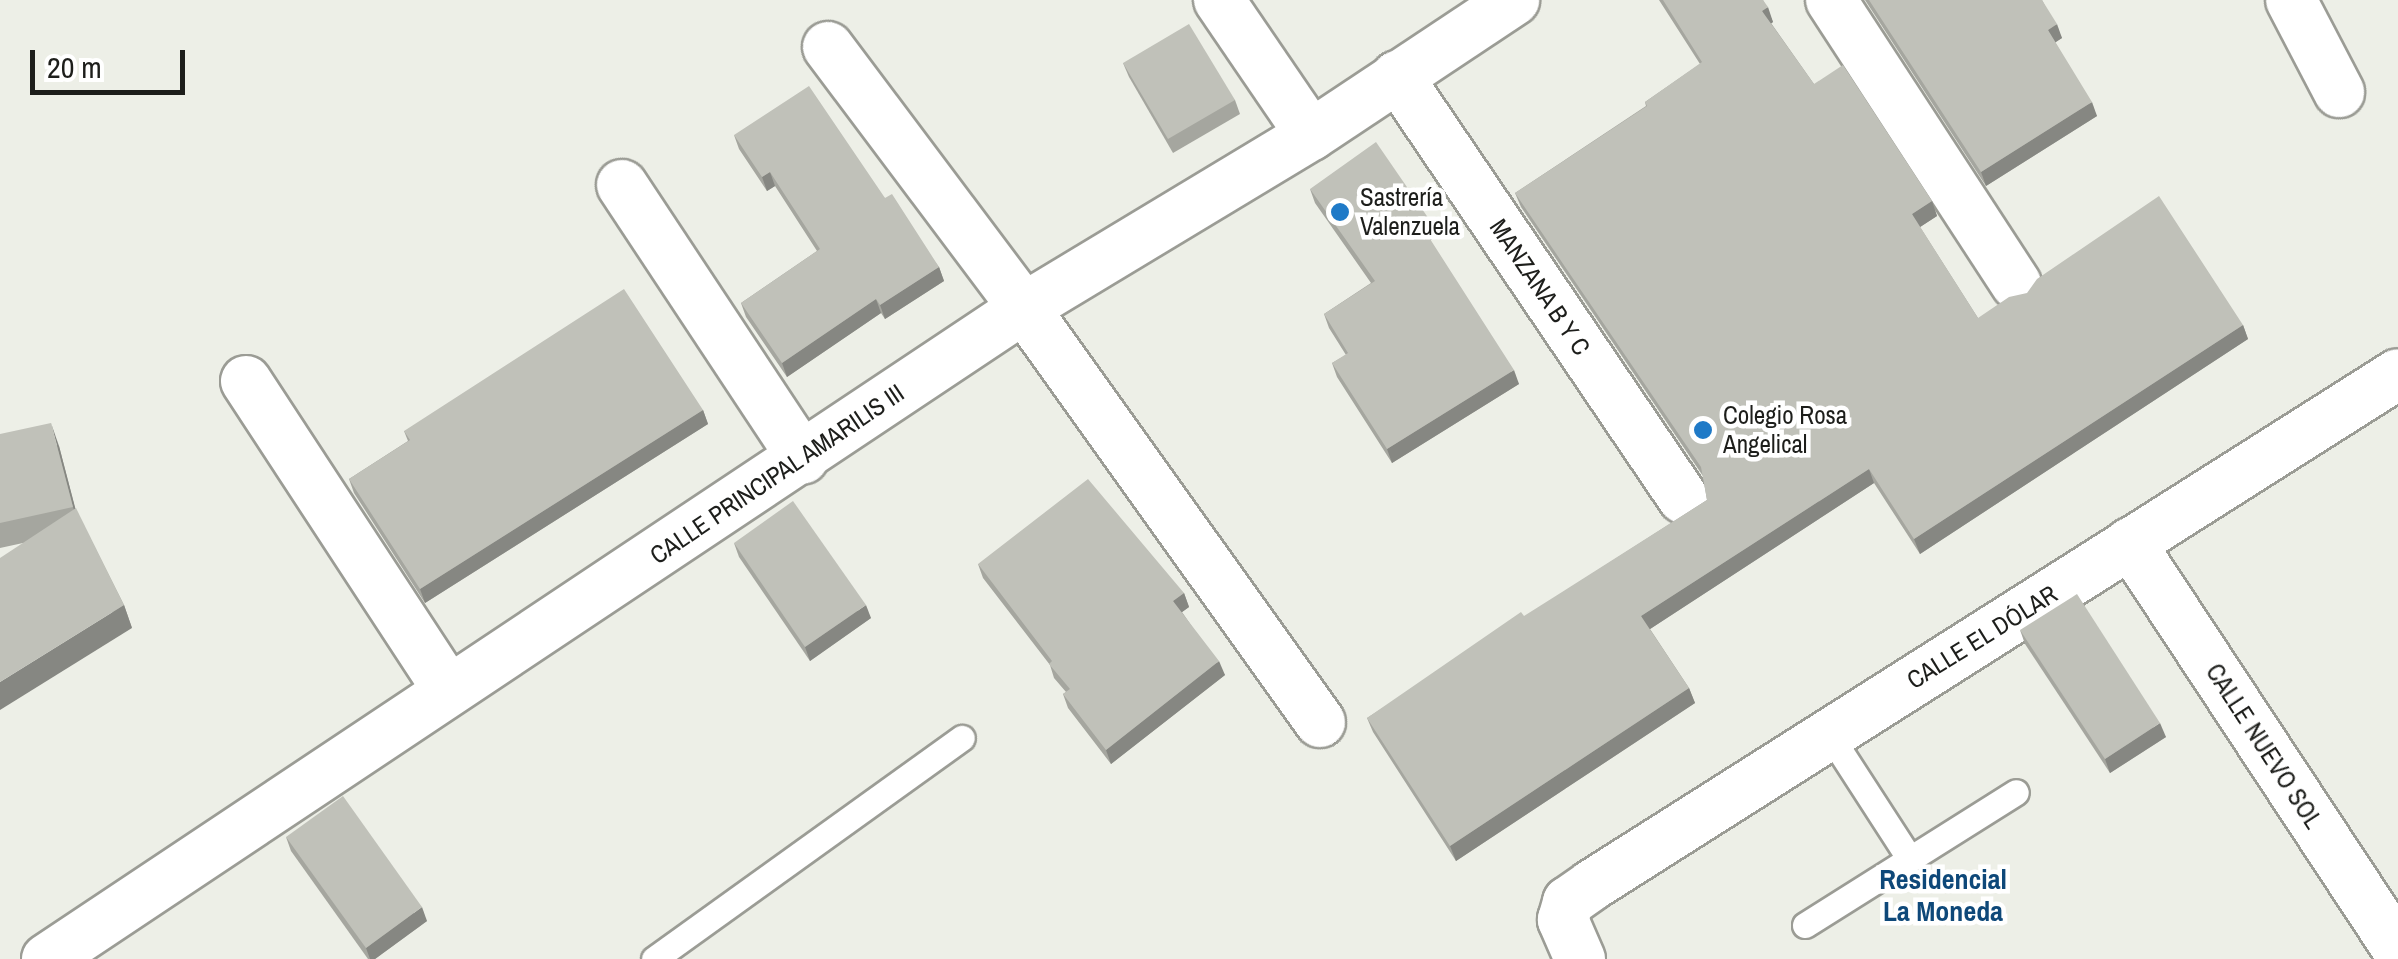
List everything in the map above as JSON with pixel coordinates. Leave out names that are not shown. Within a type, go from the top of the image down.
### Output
[{"type":"street","points":[[1219,0],[1311,134]]},
{"type":"street","name":"CALLE PRINCIPAL AMARILIS III","points":[[48,959],[1024,308],[1311,134],[1514,0]]},
{"type":"street","points":[[1831,0],[2016,284]]},
{"type":"street","points":[[2290,0],[2339,92]]},
{"type":"street","points":[[828,47],[1024,308],[1320,722]]},
{"type":"street","name":"MANZANA B Y C","points":[[1398,76],[1683,498]]},
{"type":"street","points":[[622,185],[803,458]]},
{"type":"street","name":"CALLE EL DÓLAR","points":[[1580,959],[1563,920],[1568,902],[2398,374]]},
{"type":"street","points":[[246,381],[448,690]]},
{"type":"street","name":"CALLE NUEVO SOL","points":[[2130,543],[2398,949]]},
{"type":"lane","points":[[1828,734],[1910,859]]},
{"type":"lane","points":[[654,959],[962,738]]},
{"type":"lane","points":[[1805,925],[2016,792]]},
{"type":"building","points":[[1663,0],[1763,0],[1768,7],[1762,11],[1814,84],[1843,65],[1932,201],[1912,214],[1978,318],[2009,297],[2027,293],[2037,279],[2159,196],[2243,325],[1914,539],[1869,469],[1641,616],[1689,688],[1450,846],[1367,718],[1521,612],[1524,616],[1707,500],[1701,467],[1515,193],[1647,106],[1645,102],[1702,62]]},
{"type":"building","points":[[1869,0],[2042,0],[2057,24],[2048,30],[2092,102],[1981,172]]},
{"type":"building","points":[[1189,24],[1235,100],[1168,139],[1123,63]]},
{"type":"building","points":[[809,86],[885,198],[892,194],[939,267],[880,305],[876,299],[782,363],[741,303],[820,249],[770,172],[762,177],[734,135]]},
{"type":"building","points":[[1376,142],[1431,222],[1423,228],[1514,370],[1387,449],[1332,363],[1348,353],[1324,314],[1375,281],[1310,189]]},
{"type":"building","points":[[624,289],[703,410],[420,589],[349,479],[410,440],[404,431]]},
{"type":"building","points":[[51,423],[73,507],[0,523],[0,434]]},
{"type":"building","points":[[1088,479],[1184,593],[1173,601],[1219,661],[1106,750],[1063,694],[1070,689],[1049,664],[1052,661],[978,564]]},
{"type":"building","points":[[793,501],[866,605],[805,647],[734,543]]},
{"type":"building","points":[[76,508],[124,605],[0,682],[0,558]]},
{"type":"building","points":[[2077,594],[2160,723],[2105,759],[2020,630]]},
{"type":"building","points":[[343,796],[422,907],[366,948],[286,837]]},
{"type":"place","name":"Sastrería Valenzuela","points":[[1340,212]]},
{"type":"place","name":"Colegio Rosa Angelical","points":[[1703,430]]},
{"type":"district","name":"Residencial La Moneda","points":[[1943,895]]}]
